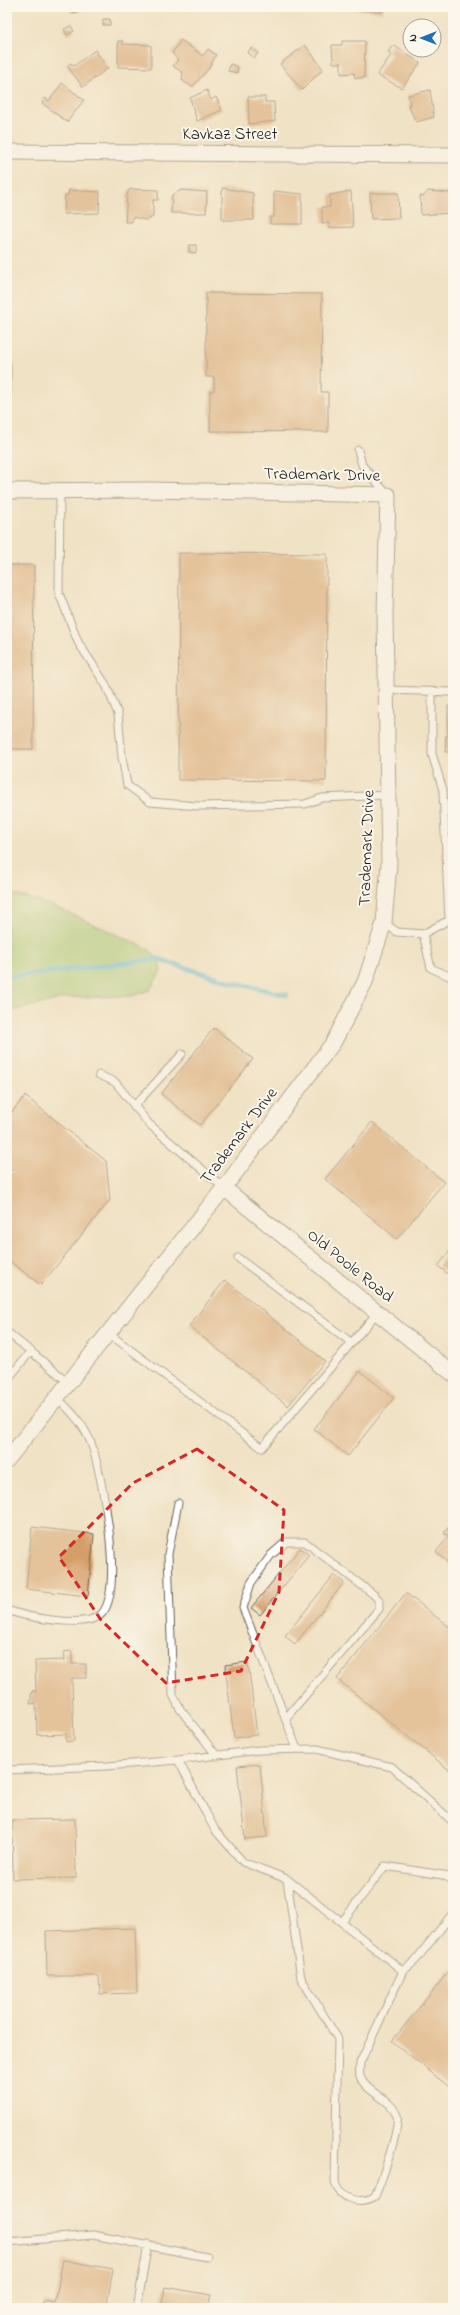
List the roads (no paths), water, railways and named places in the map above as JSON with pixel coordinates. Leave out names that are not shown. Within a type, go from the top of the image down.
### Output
[{"type":"street","name":"Kavkaz Street","points":[[7,152],[453,155]]},
{"type":"street","name":"Trademark Drive","points":[[7,491],[158,490],[388,495],[385,572],[389,795],[389,864],[384,923],[365,982],[337,1038],[224,1188],[7,1460]]},
{"type":"street","name":"Old Poole Road","points":[[224,1188],[453,1374]]},
{"type":"lane","points":[[358,450],[362,466],[388,495]]},
{"type":"lane","points":[[60,491],[59,593],[78,642],[106,685],[118,714],[122,757],[127,784],[150,802],[198,806],[305,804],[322,798],[389,795]]},
{"type":"lane","points":[[386,690],[453,692]]},
{"type":"lane","points":[[384,923],[397,932],[423,934],[449,920],[443,790],[432,754],[432,692]]},
{"type":"lane","points":[[423,934],[431,968],[453,978]]},
{"type":"lane","points":[[134,1106],[182,1054]]},
{"type":"lane","points":[[99,1075],[116,1082],[149,1124],[224,1188]]},
{"type":"lane","points":[[238,1258],[352,1343]]},
{"type":"lane","points":[[108,1333],[262,1448],[377,1313]]},
{"type":"lane","points":[[7,1332],[68,1382]]},
{"type":"lane","points":[[7,1380],[31,1351]]},
{"type":"lane","points":[[7,1610],[25,1616],[50,1620],[92,1619],[100,1616],[105,1610],[112,1584],[108,1515],[91,1443],[77,1417],[56,1397]]},
{"type":"lane","points":[[178,1503],[168,1554],[173,1695],[180,1709],[217,1756]]},
{"type":"lane","points":[[285,1719],[379,1609],[379,1600],[373,1594],[305,1542],[286,1542],[271,1555],[251,1583],[244,1608],[285,1719],[297,1749]]},
{"type":"lane","points":[[7,1770],[178,1760],[259,1750],[317,1749],[392,1767],[453,1822]]},
{"type":"lane","points":[[178,1760],[215,1830],[244,1862],[287,1879],[403,1971]]},
{"type":"lane","points":[[342,1922],[385,1866],[443,1875],[453,1880]]},
{"type":"lane","points":[[287,1879],[301,1978],[338,2039],[335,2181],[336,2188],[340,2194],[354,2199],[365,2201],[375,2196],[393,2141],[397,2115],[392,2107],[363,2082],[360,2075],[360,2063],[403,1971],[414,1961],[453,1913]]},
{"type":"lane","points":[[7,2242],[93,2235],[148,2244],[207,2257]]},
{"type":"lane","points":[[137,2308],[148,2244]]},
{"type":"waterway","points":[[7,977],[158,959],[231,982],[287,995]]}]
